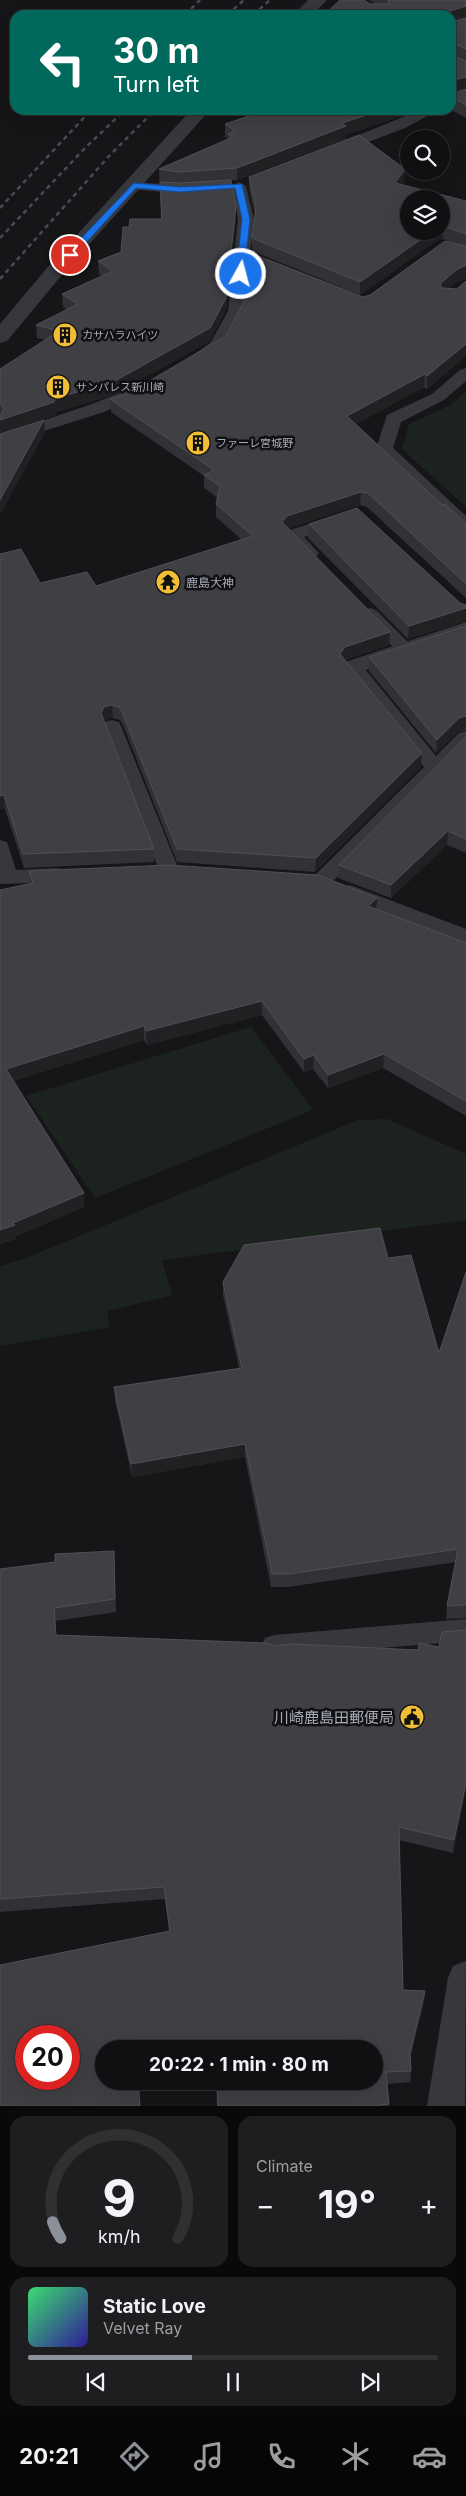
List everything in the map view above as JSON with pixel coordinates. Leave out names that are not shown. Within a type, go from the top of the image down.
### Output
[{"type":"street","points":[[307,10],[318,0]]},
{"type":"street","points":[[0,337],[59,266],[134,186],[197,115]]},
{"type":"street","points":[[352,667],[466,629]]},
{"type":"street","points":[[446,2106],[466,1978]]},
{"type":"lane","points":[[319,156],[421,115]]},
{"type":"lane","points":[[183,367],[218,345],[236,311],[246,219],[232,187],[257,179]]},
{"type":"lane","points":[[134,186],[180,190],[208,189]]},
{"type":"lane","points":[[243,255],[261,263]]},
{"type":"lane","points":[[466,373],[438,397],[393,419],[384,449],[466,525]]},
{"type":"lane","points":[[0,440],[120,401],[151,384]]},
{"type":"lane","points":[[323,566],[293,535],[352,515]]},
{"type":"lane","points":[[357,601],[405,650]]},
{"type":"lane","points":[[352,667],[436,768]]},
{"type":"lane","points":[[112,726],[169,870]]},
{"type":"lane","points":[[466,738],[436,768],[312,880],[466,937]]},
{"type":"lane","points":[[0,847],[4,877],[74,874]]},
{"type":"lane","points":[[274,1646],[466,1630]]},
{"type":"shaded area","points":[[466,391],[466,507],[402,449],[409,424],[451,405]]},
{"type":"shaded area","points":[[251,1027],[313,1110],[95,1198],[26,1096]]},
{"type":"shaded area","points":[[387,1119],[466,1154],[466,1220],[162,1260],[172,1295],[107,1311],[110,1327],[0,1346],[0,1266],[24,1259],[358,1120]]},
{"type":"building","points":[[340,0],[364,0],[370,4],[389,4],[387,0],[466,0],[466,6],[453,10],[329,10]]},
{"type":"building","points":[[466,18],[466,49],[456,44],[456,21]]},
{"type":"building","points":[[456,57],[466,61],[466,77],[456,80]]},
{"type":"building","points":[[466,89],[466,105],[456,100],[456,92]]},
{"type":"building","points":[[252,115],[367,115],[342,123],[346,126],[237,168],[179,172],[159,169],[233,137],[228,134],[235,131],[225,124]]},
{"type":"building","points":[[359,135],[400,165],[400,176],[395,183],[423,190],[400,190],[400,240],[420,240],[360,282],[252,238],[256,207],[249,177]]},
{"type":"building","points":[[231,180],[236,206],[226,298],[210,328],[113,382],[56,398],[54,402],[0,420],[4,409],[0,402],[0,369],[59,331],[36,325],[78,304],[62,294],[113,271],[98,261],[121,252],[123,227],[129,227],[130,219],[162,219],[160,182],[179,183]]},
{"type":"building","points":[[450,197],[466,201],[466,234],[450,228]]},
{"type":"building","points":[[445,241],[466,246],[466,265],[456,270],[440,284],[442,288],[457,289],[466,281],[466,344],[427,376],[425,374],[347,416],[442,505],[445,504],[466,524],[466,584],[368,493],[361,492],[287,516],[282,522],[390,632],[345,647],[340,654],[422,753],[316,858],[177,849],[122,712],[119,707],[112,705],[104,707],[101,713],[154,849],[23,854],[4,795],[0,796],[0,554],[21,549],[40,583],[87,572],[96,586],[253,536],[216,504],[220,486],[204,475],[214,470],[110,399],[127,394],[226,336],[246,298],[251,253],[363,297],[370,295]]},
{"type":"building","points":[[44,420],[0,500],[0,434]]},
{"type":"building","points":[[357,508],[460,603],[466,605],[466,608],[409,626],[309,524]]},
{"type":"building","points":[[466,626],[466,716],[459,718],[437,740],[369,657]]},
{"type":"building","points":[[466,737],[466,839],[448,831],[391,885],[339,865]]},
{"type":"building","points":[[169,865],[318,875],[377,898],[368,906],[466,943],[466,1101],[384,1054],[328,1075],[314,1055],[304,1059],[262,1001],[146,1031],[144,1026],[6,1069],[84,1193],[0,1230],[0,890],[33,883],[29,871]]},
{"type":"building","points":[[380,1228],[388,1258],[411,1255],[439,1353],[466,1272],[466,1605],[447,1606],[458,1549],[289,1574],[272,1574],[245,1444],[131,1464],[114,1387],[242,1368],[223,1282],[244,1245]]},
{"type":"building","points":[[114,1551],[115,1599],[54,1608],[56,1635],[266,1643],[274,1646],[293,1644],[418,1650],[419,1643],[439,1647],[442,1632],[466,1630],[466,1783],[454,1840],[399,1827],[403,1990],[425,1991],[410,2054],[411,2071],[386,2072],[389,2104],[379,2106],[218,2106],[217,2090],[383,2090],[383,2040],[95,2040],[95,2090],[139,2090],[140,2106],[0,2106],[0,1965],[170,1931],[164,1887],[0,1899],[0,1569],[55,1562],[55,1554]]},
{"type":"railway","points":[[190,10],[200,0]]},
{"type":"railway","points":[[233,10],[244,0]]},
{"type":"railway","points":[[259,10],[270,0]]},
{"type":"railway","points":[[0,208],[86,115]]},
{"type":"railway","points":[[0,238],[86,147],[120,115]]},
{"type":"railway","points":[[0,279],[110,155],[150,115]]},
{"type":"place","name":"カサハラハイツ","points":[[65,335]]},
{"type":"place","name":"サンパレス新川崎","points":[[58,387]]},
{"type":"place","name":"ファーレ宮城野","points":[[198,443]]},
{"type":"place","name":"鹿島大神","points":[[168,582]]},
{"type":"place","name":"川崎鹿島田郵便局","points":[[412,1717]]},
{"type":"route","points":[[70,255],[134,186],[180,190],[217,189],[239,186],[246,219],[241,274]]}]
